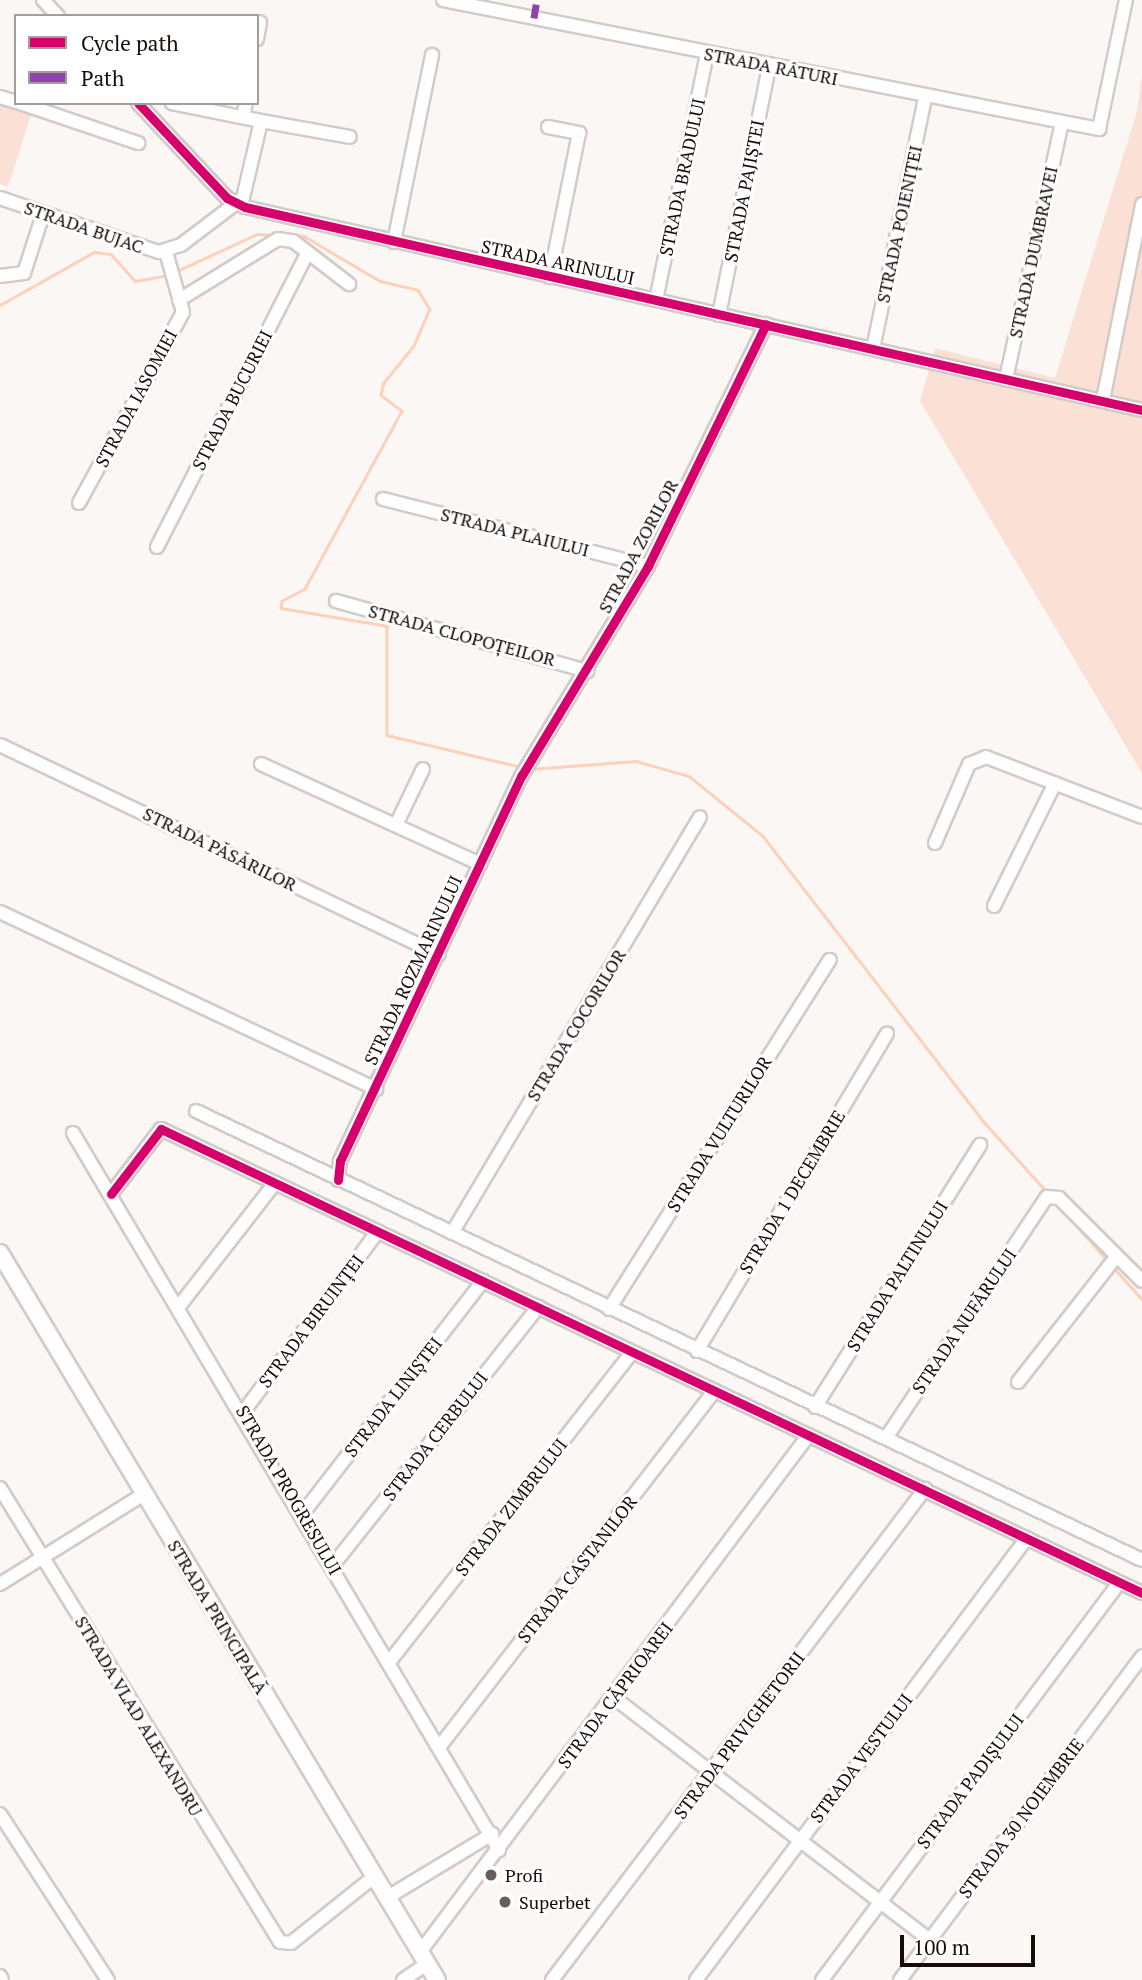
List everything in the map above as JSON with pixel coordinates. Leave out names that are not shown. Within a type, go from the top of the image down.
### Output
[{"type":"main road","name":"STRADA PRINCIPALĂ","points":[[0,1253],[437,1980]]},
{"type":"street","points":[[43,0],[56,14]]},
{"type":"street","name":"STRADA RÂTURI","points":[[443,0],[1060,126],[1099,129],[1126,0]]},
{"type":"street","points":[[259,28],[260,22]]},
{"type":"street","name":"STRADA BRADULUI","points":[[656,300],[707,54]]},
{"type":"street","points":[[394,242],[432,55]]},
{"type":"street","name":"STRADA PAJIȘTEI","points":[[719,315],[769,66]]},
{"type":"street","name":"STRADA POIENIȚEI","points":[[873,349],[925,98]]},
{"type":"street","points":[[24,105],[138,144]]},
{"type":"street","points":[[140,105],[237,204],[261,121]]},
{"type":"street","points":[[182,105],[350,137]]},
{"type":"street","points":[[243,117],[246,105]]},
{"type":"street","name":"STRADA DUMBRAVEI","points":[[1006,379],[1060,126]]},
{"type":"street","name":"STRADA ARINULUI","points":[[548,127],[579,133],[550,277]]},
{"type":"street","name":"STRADA BUJAC","points":[[0,198],[166,252],[237,204]]},
{"type":"street","name":"STRADA ARINULUI","points":[[237,204],[394,242],[1142,410]]},
{"type":"street","points":[[1103,400],[1142,204]]},
{"type":"street","points":[[0,276],[24,273],[43,214]]},
{"type":"street","points":[[179,300],[278,239],[293,241],[349,284]]},
{"type":"street","name":"STRADA IASOMIEI","points":[[79,503],[183,312],[166,252]]},
{"type":"street","name":"STRADA BUCURIEI","points":[[158,547],[307,254]]},
{"type":"street","name":"STRADA ZORILOR","points":[[522,775],[648,566],[766,324]]},
{"type":"street","name":"STRADA PLAIULUI","points":[[383,499],[648,566]]},
{"type":"street","name":"STRADA CLOPOȚEILOR","points":[[335,601],[587,671]]},
{"type":"street","name":"STRADA PĂSĂRILOR","points":[[0,744],[439,954]]},
{"type":"street","points":[[935,843],[973,761],[986,757],[1142,817]]},
{"type":"street","name":"STRADA ROZMARINULUI","points":[[261,764],[480,864]]},
{"type":"street","points":[[396,825],[424,769]]},
{"type":"street","name":"STRADA ROZMARINULUI","points":[[338,1180],[376,1089],[522,775]]},
{"type":"street","points":[[994,906],[1055,783]]},
{"type":"street","name":"STRADA COCORILOR","points":[[452,1233],[700,817]]},
{"type":"street","points":[[0,912],[376,1089]]},
{"type":"street","name":"STRADA VULTURILOR","points":[[609,1309],[830,960]]},
{"type":"street","name":"STRADA 1 DECEMBRIE","points":[[697,1351],[887,1033]]},
{"type":"street","points":[[195,1111],[814,1407],[886,1438],[1142,1560]]},
{"type":"street","points":[[111,1194],[161,1129],[1142,1593]]},
{"type":"street","name":"STRADA PROGRESULUI","points":[[73,1133],[244,1411],[499,1850]]},
{"type":"street","name":"STRADA PALTINULUI","points":[[814,1407],[980,1145]]},
{"type":"street","points":[[180,1305],[275,1183]]},
{"type":"street","name":"STRADA NUFĂRULUI","points":[[886,1438],[1047,1199],[1110,1262]]},
{"type":"street","name":"STRADA BIRUINȚEI","points":[[244,1411],[378,1231]]},
{"type":"street","points":[[1018,1382],[1110,1262],[1142,1281]]},
{"type":"street","name":"STRADA LINIȘTEI","points":[[303,1513],[483,1282]]},
{"type":"street","name":"STRADA CERBULUI","points":[[333,1565],[538,1307]]},
{"type":"street","name":"STRADA ZIMBRULUI","points":[[390,1661],[632,1352]]},
{"type":"street","name":"STRADA CASTANILOR","points":[[440,1746],[714,1391]]},
{"type":"street","name":"STRADA CĂPRIOAREI","points":[[403,1980],[423,1958],[499,1850],[808,1436]]},
{"type":"street","name":"STRADA VLAD ALEXANDRU","points":[[0,1488],[280,1942],[291,1943],[375,1876]]},
{"type":"street","name":"STRADA PRIVIGHETORII","points":[[552,1980],[925,1489]]},
{"type":"street","points":[[0,1584],[144,1494]]},
{"type":"street","name":"STRADA VESTULUI","points":[[696,1980],[1027,1538]]},
{"type":"street","name":"STRADA PADIȘULUI","points":[[822,1980],[1119,1583]]},
{"type":"street","name":"STRADA 30 NOIEMBRIE","points":[[901,1980],[1142,1657]]},
{"type":"street","points":[[613,1697],[713,1769],[930,1940]]},
{"type":"street","points":[[0,1814],[108,1980]]},
{"type":"street","points":[[388,1897],[492,1834]]},
{"type":"shaded area","points":[[1142,75],[1142,773],[920,401],[935,348],[1055,378],[1137,111]]},
{"type":"shaded area","points":[[0,105],[31,115],[8,187],[0,184]]},
{"type":"waterway","points":[[175,272],[257,234],[276,235]]},
{"type":"waterway","points":[[293,235],[304,236],[380,281],[418,290],[430,309],[414,346],[384,383],[381,395],[402,411],[305,589],[282,601],[281,608],[387,626],[387,735],[521,767]]},
{"type":"waterway","points":[[0,305],[94,252],[111,254],[135,281],[169,275]]},
{"type":"waterway","points":[[531,769],[636,761],[689,776],[763,836],[985,1123],[1047,1192]]},
{"type":"waterway","points":[[1063,1210],[1107,1260]]},
{"type":"waterway","points":[[1114,1268],[1142,1299]]},
{"type":"marked path","points":[[534,18],[537,0]]},
{"type":"cycle path","points":[[140,105],[227,198],[245,207],[1142,410]]},
{"type":"cycle path","points":[[338,1180],[340,1161],[522,775],[648,566],[766,324]]},
{"type":"cycle path","points":[[111,1194],[161,1129],[1142,1593]]},
{"type":"place","name":"Profi","points":[[491,1875]]},
{"type":"place","name":"Superbet","points":[[505,1902]]}]
